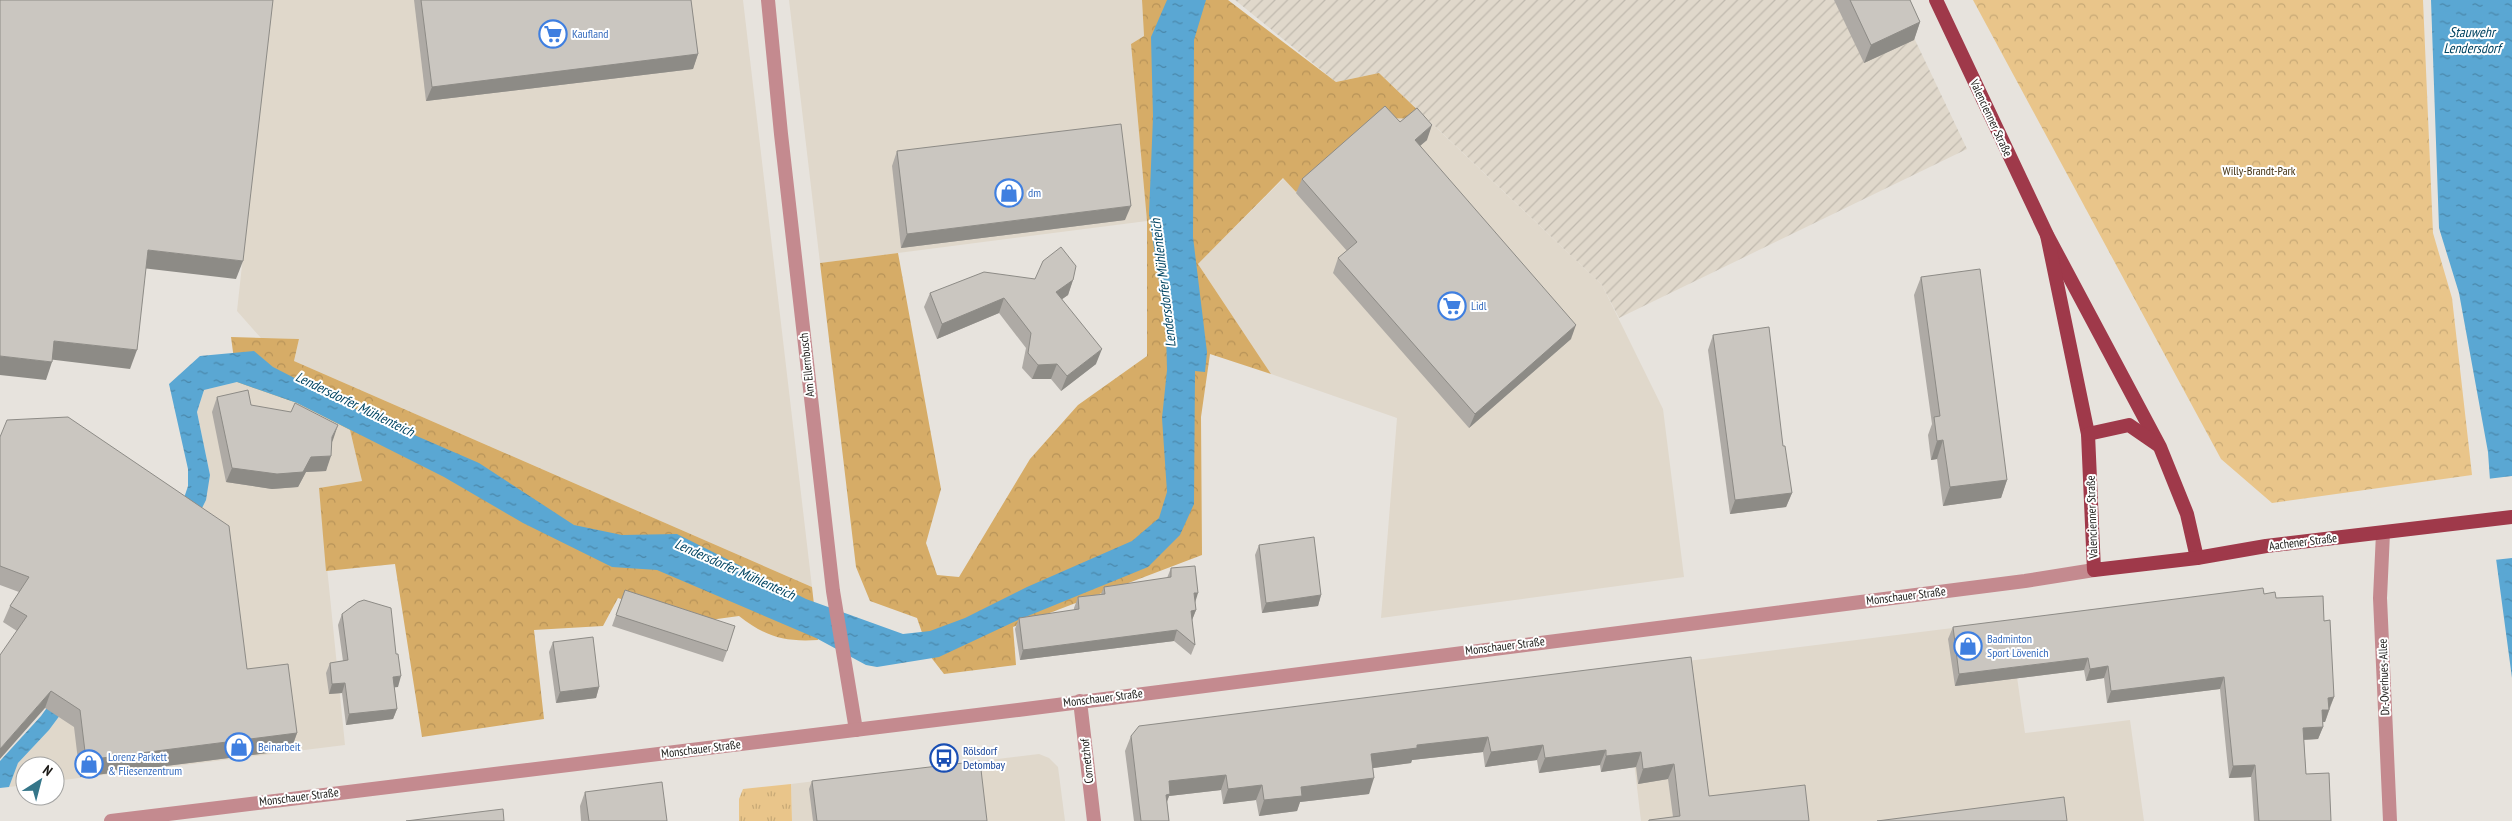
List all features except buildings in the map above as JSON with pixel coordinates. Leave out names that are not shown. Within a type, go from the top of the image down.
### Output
[{"type":"main road","name":"Valencienner Straße","points":[[1936,0],[2047,235],[2160,447],[2187,514],[2197,558]]},
{"type":"main road","name":"Valencienner Straße","points":[[2047,235],[2088,434],[2094,570]]},
{"type":"main road","points":[[2088,434],[2129,425],[2160,447]]},
{"type":"main road","name":"Aachener Straße","points":[[2094,570],[2197,558],[2266,546],[2512,517]]},
{"type":"street","name":"Am Ellernbusch","points":[[768,0],[783,154],[833,592],[856,730]]},
{"type":"street","name":"Dr.-Overhues-Allee","points":[[2383,533],[2380,598],[2390,821]]},
{"type":"street","name":"Monschauer Straße","points":[[111,821],[856,730],[2025,581],[2094,570]]},
{"type":"street","name":"Cornetzhof","points":[[1080,701],[1094,821]]},
{"type":"shaded area","points":[[271,0],[743,0],[812,587],[294,361],[299,339],[261,338],[237,311]]},
{"type":"shaded area","points":[[789,0],[1142,0],[1144,36],[1131,44],[1147,221],[820,263]]},
{"type":"shaded area","points":[[1235,0],[1896,0],[1967,149],[1619,318],[1602,285],[1379,73],[1336,82]]},
{"type":"shaded area","points":[[1380,118],[1427,119],[1602,285],[1663,409],[1684,577],[1381,618],[1397,418],[1271,374],[1198,264],[1284,178],[1296,192]]},
{"type":"shaded area","points":[[237,382],[297,403],[350,430],[362,481],[319,488],[345,745],[65,780],[65,756],[25,756],[49,730],[89,676],[210,475],[197,412],[204,390]]},
{"type":"shaded area","points":[[2009,621],[2025,733],[2130,720],[2144,821],[1641,821],[1623,669]]},
{"type":"shaded area","points":[[1039,754],[1049,758],[1058,767],[1065,821],[792,821],[791,784]]},
{"type":"shaded area","points":[[15,771],[15,786],[9,787]]},
{"type":"green space","points":[[1142,0],[1228,0],[1336,82],[1379,73],[1427,119],[1380,118],[1296,192],[1283,178],[1198,264],[1271,374],[1210,354],[1201,417],[1202,555],[1013,627],[1016,665],[944,674],[930,656],[917,618],[870,601],[856,567],[820,263],[898,253],[941,489],[926,543],[937,575],[959,577],[1030,459],[1078,405],[1147,356],[1147,221],[1131,44],[1144,36]]},
{"type":"green space","name":"Willy-Brandt-Park","points":[[1973,0],[2423,0],[2433,233],[2452,298],[2472,475],[2272,503],[2221,459]]},
{"type":"green space","points":[[231,337],[299,339],[294,361],[812,587],[818,640],[795,640],[776,637],[758,629],[739,616],[695,622],[618,598],[603,626],[534,630],[544,719],[422,737],[395,564],[326,571],[319,488],[362,481],[350,430],[297,403],[237,382]]},
{"type":"green space","points":[[791,784],[792,821],[739,821],[739,799],[743,789]]},
{"type":"water","name":"Lendersdorfer Mühlenteich","points":[[1167,0],[1206,0],[1194,40],[1193,237],[1207,352],[1205,372],[1195,371],[1194,504],[1180,535],[1148,567],[1018,620],[939,657],[877,667],[866,665],[816,638],[657,570],[612,567],[523,523],[444,477],[297,403],[237,382],[204,390],[197,412],[210,475],[206,500],[196,520],[89,676],[49,730],[25,756],[15,756],[15,771],[9,787],[0,788],[0,761],[41,716],[76,667],[180,510],[188,486],[188,469],[169,384],[200,356],[254,351],[273,367],[359,411],[479,463],[574,525],[622,535],[677,534],[806,599],[903,634],[930,631],[965,618],[1027,587],[1132,541],[1159,518],[1167,492],[1162,418],[1167,370],[1166,329],[1149,214],[1153,117],[1151,37]]},
{"type":"water","name":"Stauwehr Lendersdorf","points":[[2431,0],[2512,0],[2512,678],[2495,551],[2488,452],[2459,293],[2439,228]]},
{"type":"pier","points":[[2512,476],[2512,558],[2494,560],[2487,479]]},
{"type":"place","name":"Kaufland","points":[[553,34]]},
{"type":"place","name":"dm","points":[[1009,193]]},
{"type":"place","name":"Lidl","points":[[1452,306]]},
{"type":"place","name":"Badminton Sport Lövenich","points":[[1968,646]]},
{"type":"place","name":"Beinarbeit","points":[[239,747]]},
{"type":"place","name":"Rölsdorf Detombay","points":[[944,758]]},
{"type":"place","name":"Lorenz Parkett & Fliesenzentrum","points":[[89,764]]}]
